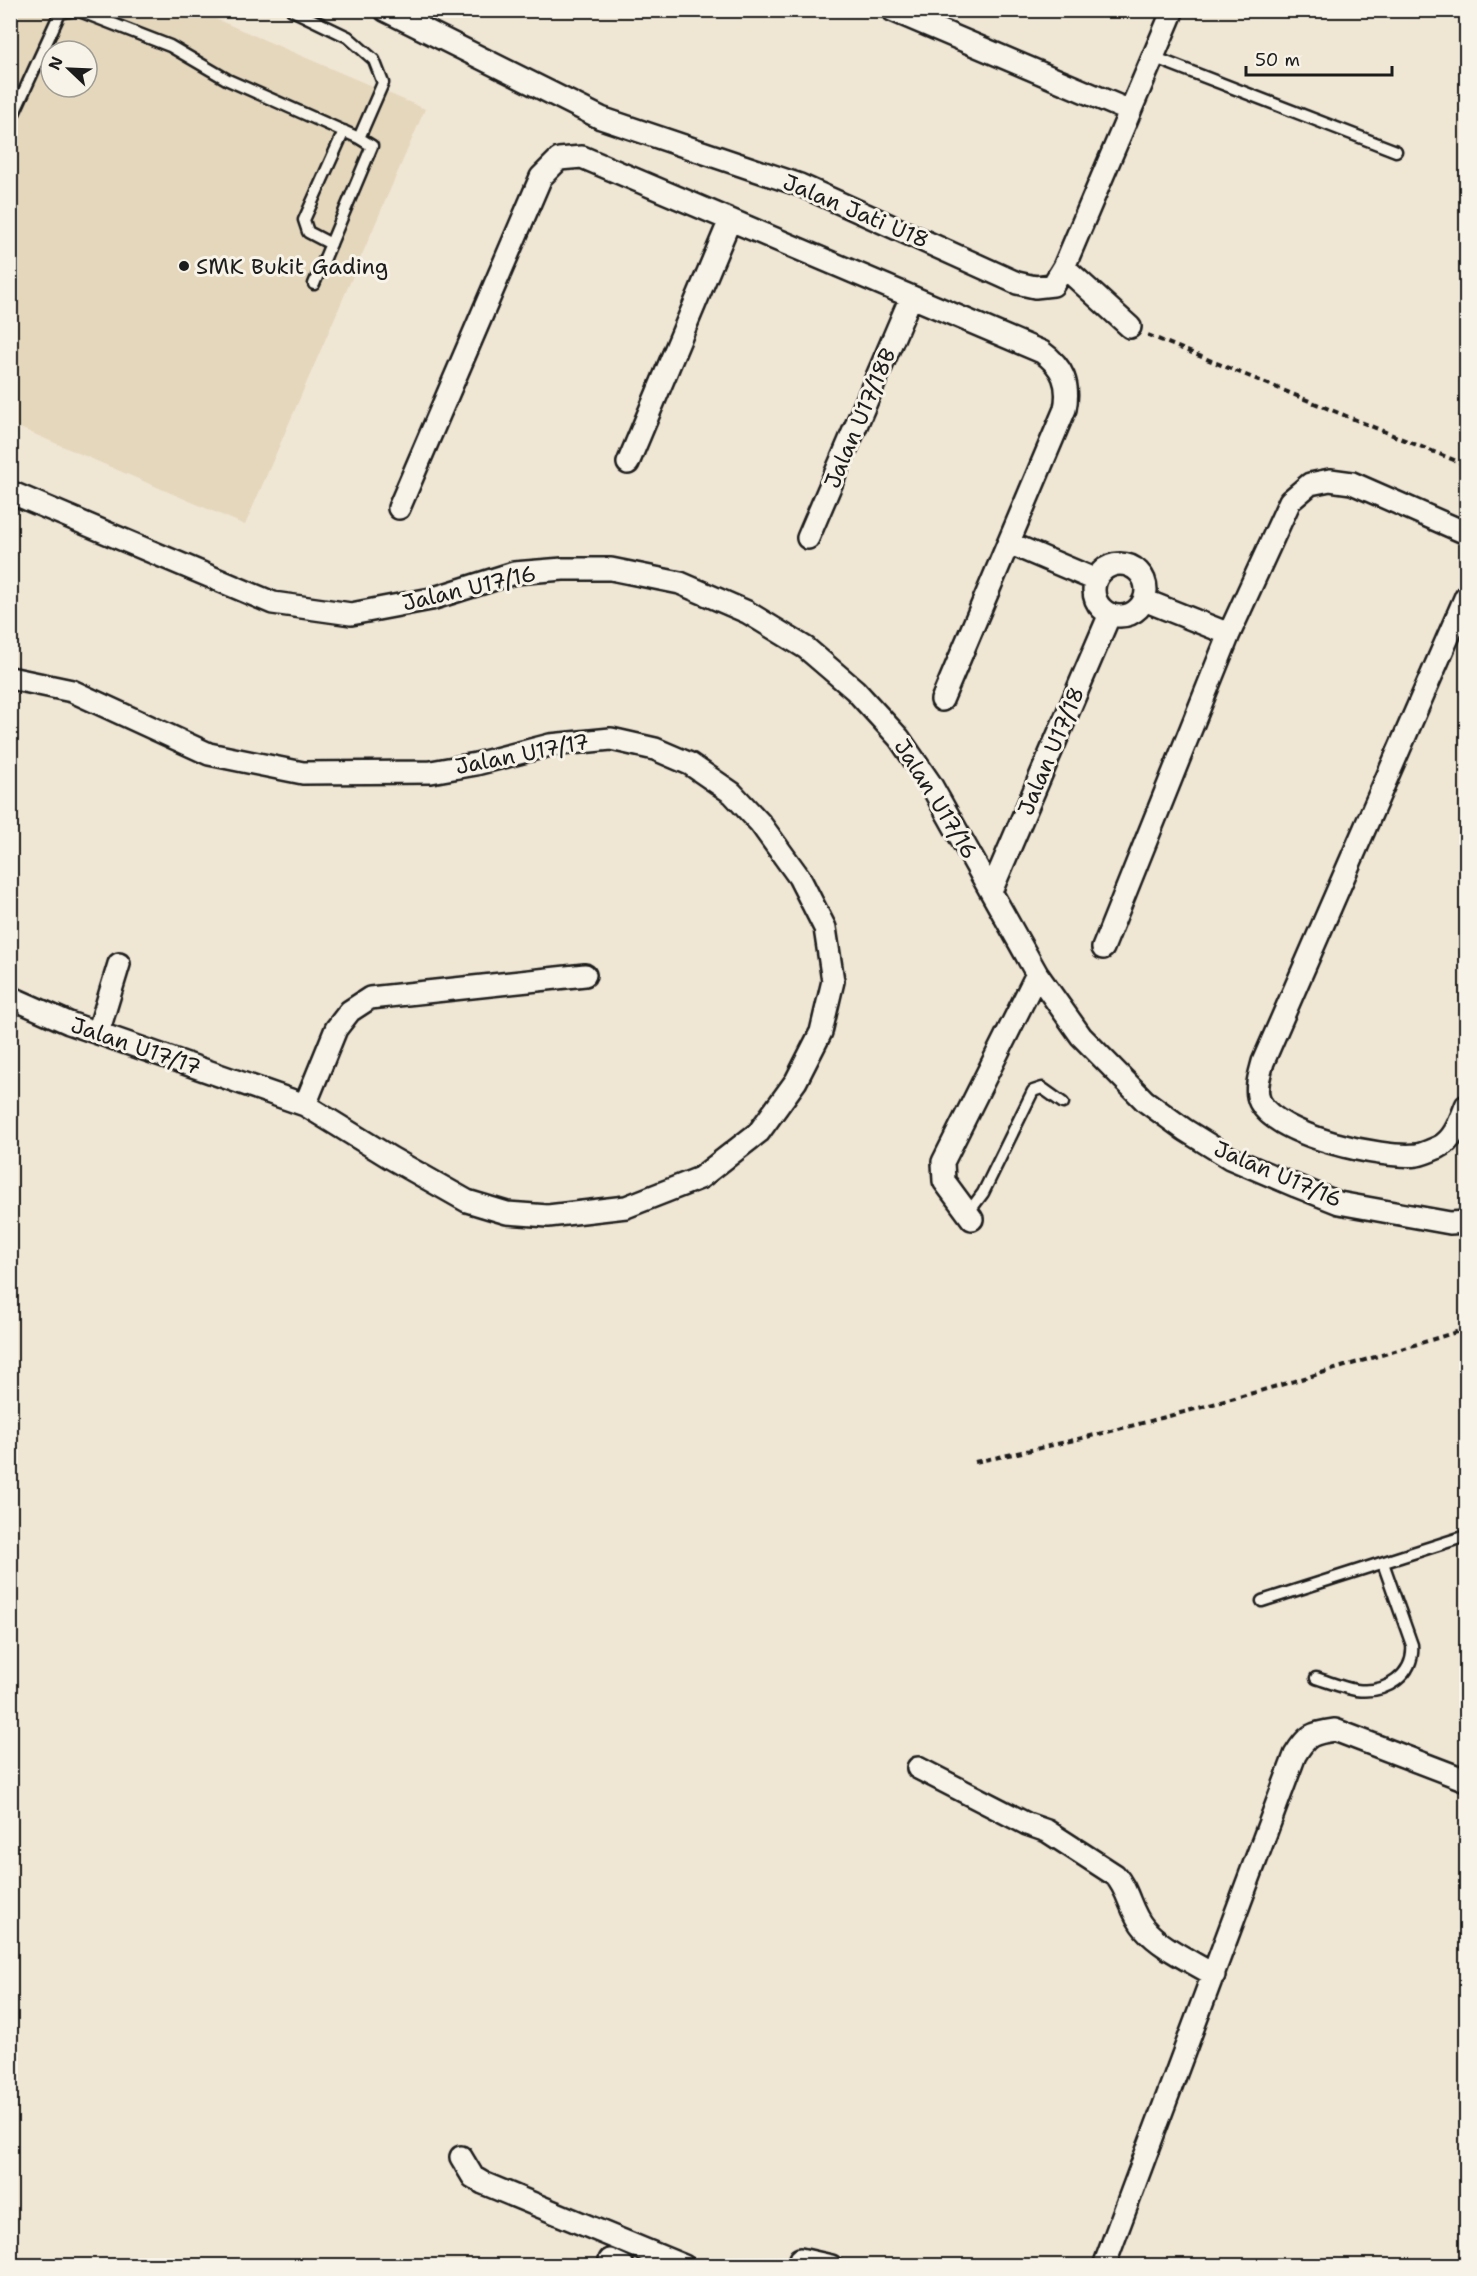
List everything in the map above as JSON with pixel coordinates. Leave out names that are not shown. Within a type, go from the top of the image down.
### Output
[{"type":"street","name":"Jalan Jati U18","points":[[385,10],[407,15],[601,118],[800,185],[1017,283],[1035,287],[1053,285],[1064,267],[1173,10]]},
{"type":"street","points":[[892,10],[1130,111]]},
{"type":"street","points":[[399,508],[541,177],[559,159],[582,157],[1042,352],[1057,363],[1065,377],[1068,393],[1065,409],[942,700]]},
{"type":"street","points":[[628,462],[730,220]]},
{"type":"street","points":[[1064,267],[1130,327]]},
{"type":"street","name":"Jalan U17/18B","points":[[808,538],[912,297]]},
{"type":"street","points":[[1102,948],[1229,634],[1290,501],[1310,484],[1330,480],[1352,483],[1467,533]]},
{"type":"street","name":"Jalan U17/16","points":[[10,492],[273,603],[351,614],[430,599],[514,573],[563,569],[611,569],[680,583],[757,618],[806,648],[855,690],[899,738],[930,783],[992,889],[1037,974],[1081,1036],[1145,1101],[1185,1130],[1230,1158],[1339,1203],[1450,1223],[1467,1222]]},
{"type":"street","points":[[1009,543],[1096,580]]},
{"type":"street","points":[[1126,564],[1141,574],[1146,591],[1144,600],[1134,612],[1126,615],[1110,614],[1098,604],[1094,588],[1096,580],[1108,567],[1126,564]]},
{"type":"street","points":[[1467,596],[1263,1062],[1257,1083],[1260,1102],[1277,1119],[1337,1146],[1396,1156],[1420,1155],[1442,1146],[1456,1130],[1467,1106]]},
{"type":"street","points":[[1144,600],[1229,634]]},
{"type":"street","name":"Jalan U17/18","points":[[992,889],[1110,614]]},
{"type":"street","name":"Jalan U17/17","points":[[10,678],[72,691],[209,754],[303,773],[431,772],[550,746],[611,738],[655,749],[690,764],[732,793],[753,816],[799,877],[825,928],[832,981],[821,1032],[796,1080],[759,1132],[700,1178],[626,1207],[548,1216],[507,1213],[467,1201],[305,1105],[98,1033],[10,998]]},
{"type":"street","points":[[98,1033],[119,964]]},
{"type":"street","points":[[970,1216],[944,1180],[943,1162],[1037,974]]},
{"type":"street","points":[[305,1105],[336,1029],[350,1011],[370,998],[585,975]]},
{"type":"street","points":[[1104,2265],[1295,1755],[1303,1743],[1314,1732],[1335,1730],[1466,1780]]},
{"type":"street","points":[[918,1768],[1047,1832],[1115,1875],[1123,1883],[1134,1914],[1144,1928],[1157,1940],[1214,1975]]},
{"type":"street","points":[[461,2157],[473,2176],[483,2183],[684,2265]]},
{"type":"street","points":[[800,2259],[831,2265]]},
{"type":"lane","points":[[10,122],[57,12],[77,10],[170,46],[228,80],[359,138],[372,146],[371,152],[314,284]]},
{"type":"lane","points":[[292,10],[348,38],[374,60],[383,83],[359,138]]},
{"type":"lane","points":[[1153,57],[1396,151]]},
{"type":"lane","points":[[331,244],[308,232],[304,220],[345,131]]},
{"type":"lane","points":[[970,1216],[1033,1090],[1042,1088],[1063,1103]]},
{"type":"lane","points":[[1262,1601],[1467,1536]]},
{"type":"lane","points":[[1316,1678],[1357,1690],[1373,1690],[1399,1680],[1408,1669],[1413,1657],[1412,1645],[1383,1563]]},
{"type":"path","points":[[1130,327],[1467,465]]},
{"type":"path","points":[[975,1462],[1043,1448],[1367,1360],[1467,1329]]},
{"type":"shaded area","name":"SMK Bukit Gading","points":[[11,11],[197,11],[425,109],[245,525],[11,424]]},
{"type":"place","name":"SMK Bukit Gading","points":[[184,266]]}]
